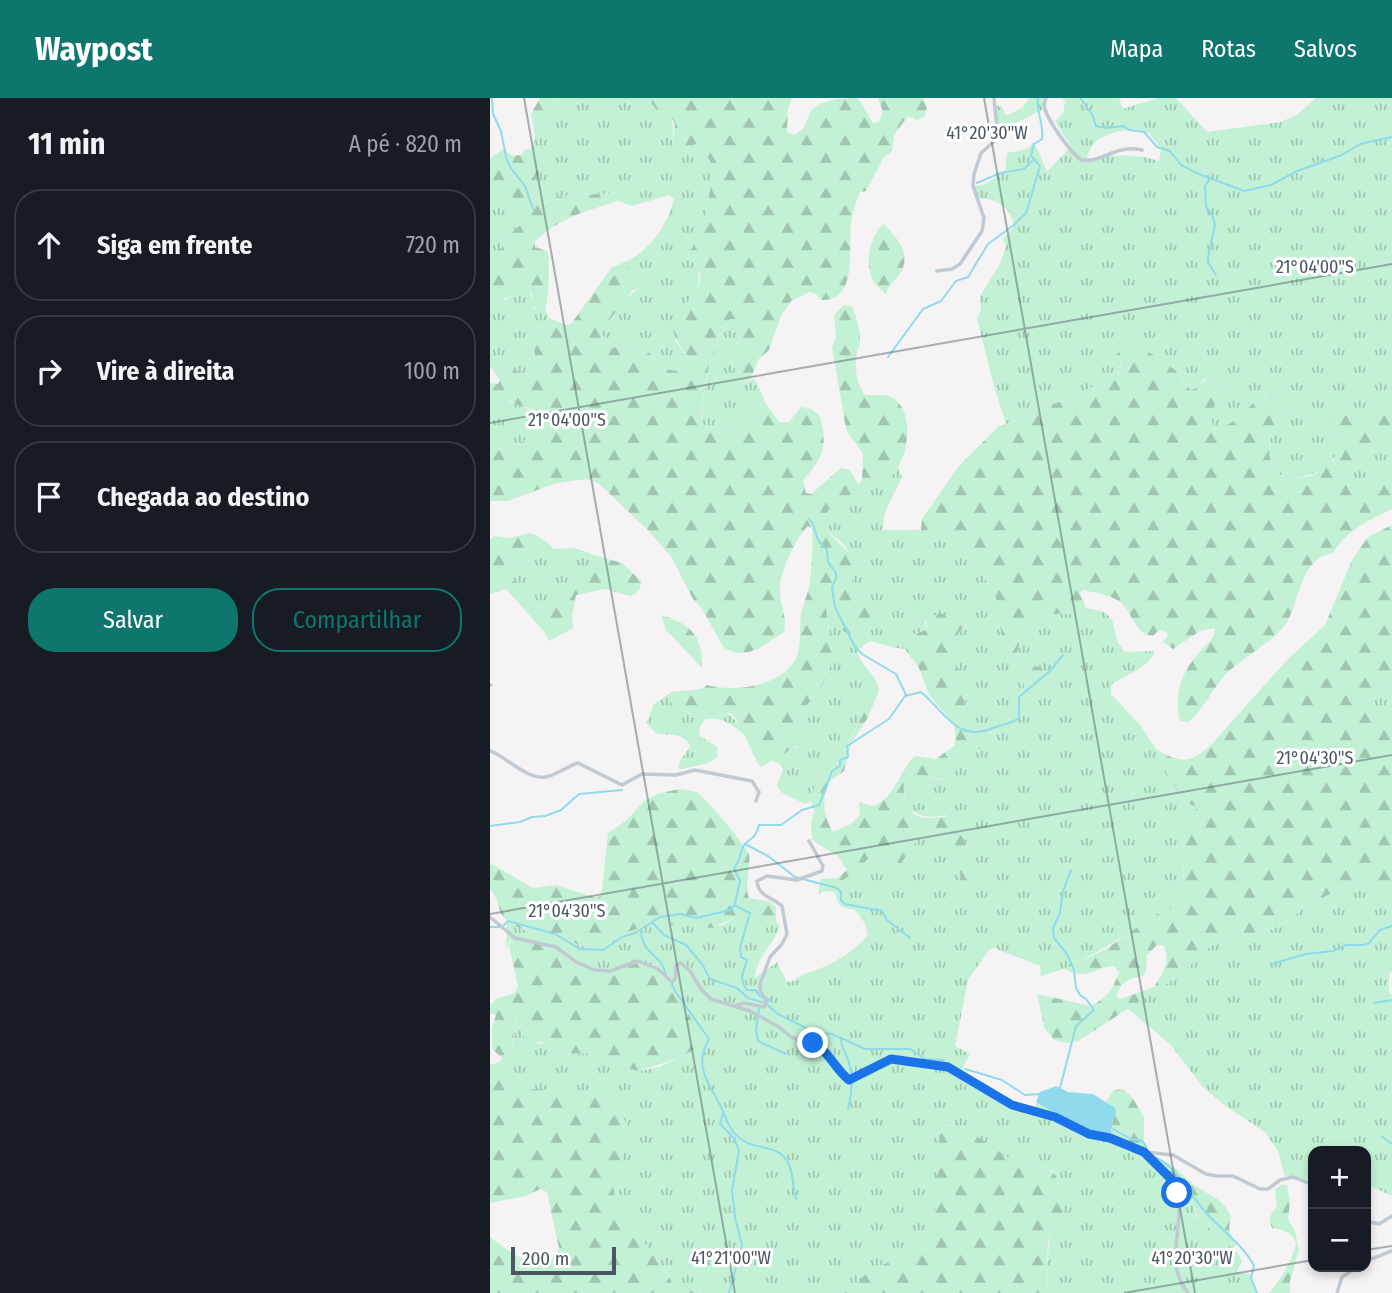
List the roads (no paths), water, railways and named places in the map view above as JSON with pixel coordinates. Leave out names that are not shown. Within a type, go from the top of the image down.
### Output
[{"type":"street","points":[[937,271],[952,269],[960,264],[983,226],[983,213],[972,181],[981,153],[998,138],[994,98]]},
{"type":"street","points":[[1046,98],[1046,112],[1068,145],[1082,160],[1124,149],[1142,150]]},
{"type":"street","points":[[490,751],[541,777],[579,763],[622,785],[642,774],[676,775],[695,770],[741,778],[756,784],[759,792],[756,801]]},
{"type":"street","points":[[735,1006],[744,1003],[761,1008],[765,1006],[766,1000],[760,990],[760,984],[768,960],[787,934],[782,906],[763,894],[757,881],[767,876],[797,880],[822,871],[823,866],[809,841]]},
{"type":"street","points":[[490,918],[515,938],[556,947],[576,962],[603,972],[638,961],[658,970],[672,982],[677,964],[683,964],[711,999],[735,1006],[779,1027],[791,1037],[823,1049],[834,1066],[849,1080],[891,1059],[948,1067],[1012,1105],[1055,1117],[1089,1134],[1110,1138],[1144,1152],[1173,1155],[1194,1164],[1206,1174],[1217,1177],[1233,1176],[1260,1189],[1268,1189],[1280,1180],[1293,1177],[1308,1183]]},
{"type":"street","points":[[1144,1152],[1174,1186],[1179,1211],[1174,1255],[1179,1279],[1188,1293]]},
{"type":"street","points":[[1371,1222],[1379,1224],[1392,1216]]},
{"type":"street","points":[[1371,1259],[1392,1251]]},
{"type":"street","points":[[1337,1293],[1342,1277],[1350,1272]]},
{"type":"water","points":[[1056,1086],[1068,1092],[1093,1094],[1115,1108],[1111,1133],[1084,1127],[1036,1102],[1040,1092]]},
{"type":"waterway","points":[[492,98],[493,114],[501,131],[506,157],[510,167],[525,186],[533,209]]},
{"type":"waterway","points":[[888,357],[923,309],[941,301],[956,281],[968,277],[988,244],[1026,213],[1040,166],[1031,156],[1034,144],[1042,139],[1038,98]]},
{"type":"waterway","points":[[1080,98],[1092,114],[1096,126],[1124,126],[1129,130],[1144,132],[1157,147],[1170,151],[1181,165],[1244,191],[1271,185],[1297,171],[1342,155],[1360,144],[1392,137]]},
{"type":"waterway","points":[[977,183],[1000,173],[1024,169],[1032,161]]},
{"type":"waterway","points":[[1209,180],[1205,186],[1206,207],[1212,214],[1215,225],[1208,262],[1216,275]]},
{"type":"waterway","points":[[809,519],[818,540],[827,550],[828,562],[836,573],[832,588],[835,607],[855,647],[896,674],[906,695]]},
{"type":"waterway","points":[[504,925],[508,921],[555,934],[580,949],[603,950],[660,917],[680,914],[696,918],[731,910],[740,881],[734,868],[743,847],[754,837],[759,825],[781,825],[802,810],[819,805],[832,771],[840,766],[840,760],[848,757],[847,746],[889,719],[905,696],[921,692],[953,724],[970,732],[981,732],[1019,718],[1019,697],[1050,671],[1063,655]]},
{"type":"waterway","points":[[490,826],[545,816],[561,810],[579,794],[622,790]]},
{"type":"waterway","points":[[745,844],[768,856],[795,877],[837,888],[845,904],[882,911],[887,920],[910,938]]},
{"type":"waterway","points":[[1060,1088],[1076,1026],[1094,1010],[1076,988],[1074,970],[1067,954],[1054,938],[1053,928],[1060,913],[1063,891],[1071,870]]},
{"type":"waterway","points":[[734,905],[750,913],[740,948],[741,957],[747,960],[743,975],[744,986],[747,990],[755,990],[760,996],[772,1001]]},
{"type":"waterway","points":[[653,923],[664,935],[686,945],[702,964],[710,979],[737,988],[748,998],[765,1003],[778,1014],[814,1032],[832,1034],[865,1049],[910,1049],[925,1059],[944,1060]]},
{"type":"waterway","points":[[1272,964],[1306,954],[1333,951],[1346,945],[1363,945],[1369,943],[1380,930],[1392,926]]},
{"type":"waterway","points":[[490,927],[499,927]]},
{"type":"waterway","points":[[641,930],[645,945],[660,962],[666,975]]},
{"type":"waterway","points":[[671,982],[709,1039],[702,1065],[729,1125],[735,1134],[746,1142],[777,1151],[785,1158],[791,1172],[796,1199]]},
{"type":"waterway","points":[[1374,1003],[1392,1000]]},
{"type":"waterway","points":[[759,1008],[756,1030],[758,1041],[786,1054]]},
{"type":"waterway","points":[[841,1040],[851,1074],[852,1091],[848,1108]]},
{"type":"waterway","points":[[965,1069],[1002,1080],[1025,1095],[1040,1094]]},
{"type":"waterway","points":[[723,1113],[720,1124],[734,1138],[739,1151],[732,1190],[742,1245],[729,1293]]},
{"type":"waterway","points":[[1113,1129],[1131,1139],[1141,1140],[1146,1151]]},
{"type":"waterway","points":[[1382,1137],[1392,1144]]},
{"type":"waterway","points":[[1152,1156],[1169,1166],[1202,1208],[1245,1252],[1254,1266],[1251,1278],[1257,1293]]}]
